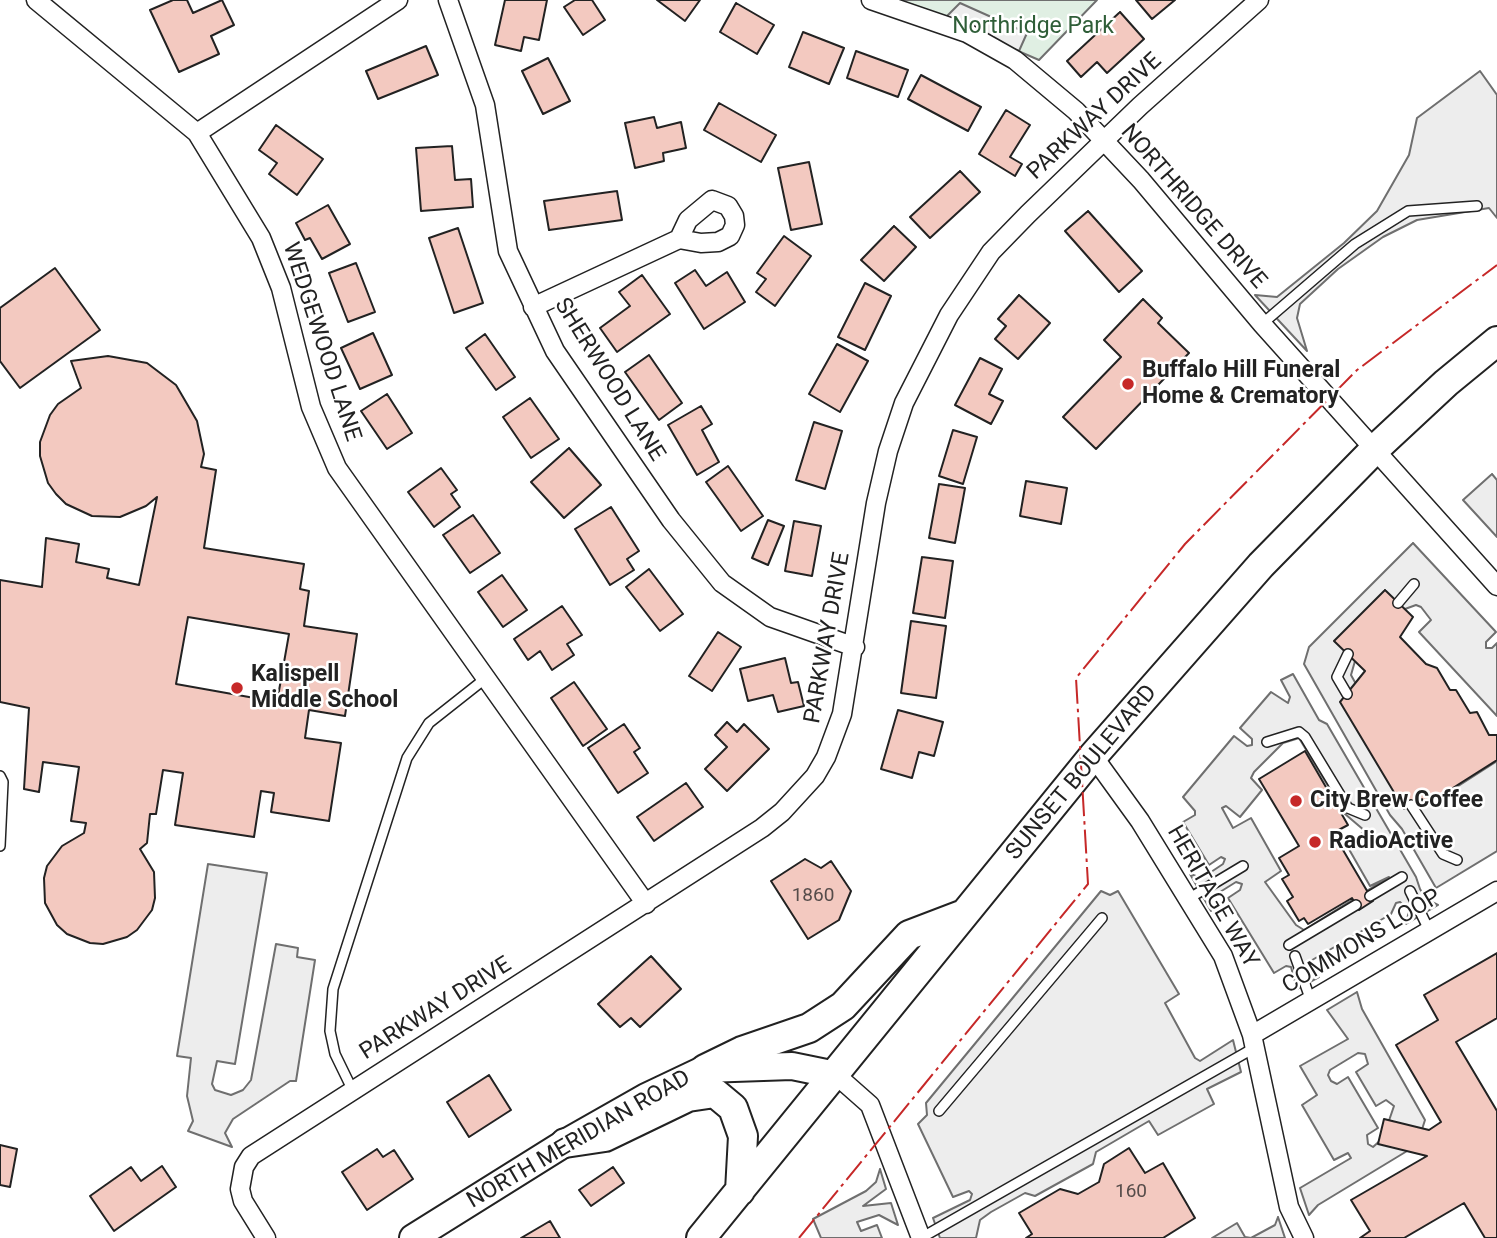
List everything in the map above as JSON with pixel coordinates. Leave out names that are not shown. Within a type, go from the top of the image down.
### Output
[{"type":"main road","name":"SUNSET BOULEVARD","points":[[701,1238],[1093,756],[1261,565],[1374,450],[1497,341]]},
{"type":"main road","points":[[705,1069],[742,1051],[809,1028],[843,1006],[909,935],[967,913]]},
{"type":"main road","name":"NORTH MERIDIAN ROAD","points":[[413,1238],[565,1143],[646,1097],[705,1069],[792,1066],[836,1075]]},
{"type":"main road","points":[[565,1143],[605,1137],[688,1097],[715,1093],[733,1108],[743,1136],[740,1191]]},
{"type":"street","name":"WEDGEWOOD LANE","points":[[36,0],[197,133],[261,238],[281,288],[311,407],[337,468],[646,904]]},
{"type":"street","points":[[197,133],[398,0]]},
{"type":"street","name":"SHERWOOD LANE","points":[[448,0],[485,105],[508,251],[555,351],[671,520],[722,583],[753,608],[770,617],[855,647]]},
{"type":"street","name":"NORTHRIDGE DRIVE","points":[[871,0],[967,33],[1015,60],[1057,94],[1141,180],[1262,324],[1497,586]]},
{"type":"street","name":"PARKWAY DRIVE","points":[[266,1238],[243,1201],[240,1178],[244,1167],[267,1143],[353,1091],[762,828],[782,812],[815,776],[827,757],[842,714],[855,647],[876,503],[888,451],[925,359],[991,252],[1104,142],[1259,0]]},
{"type":"street","points":[[533,307],[679,239]]},
{"type":"street","name":"HERITAGE WAY","points":[[1093,756],[1140,821],[1223,956],[1253,1041],[1289,1207],[1304,1238]]},
{"type":"street","name":"COMMONS LOOP","points":[[1253,1041],[1311,1001],[1497,891]]},
{"type":"street","points":[[836,1075],[870,1105],[921,1238]]},
{"type":"lane","points":[[1262,324],[1355,244],[1408,211],[1477,205]]},
{"type":"lane","points":[[1398,603],[1414,583]]},
{"type":"lane","points":[[1347,694],[1337,677],[1348,654]]},
{"type":"lane","points":[[353,1091],[335,1054],[330,1031],[333,989],[407,758],[429,723],[486,678]]},
{"type":"lane","points":[[1267,742],[1299,732],[1305,737],[1348,808],[1365,815]]},
{"type":"lane","points":[[0,775],[3,782],[0,846]]},
{"type":"lane","points":[[1411,805],[1443,854],[1457,860]]},
{"type":"lane","points":[[1188,900],[1243,866]]},
{"type":"lane","points":[[1370,896],[1402,877]]},
{"type":"lane","points":[[1409,891],[1429,930]]},
{"type":"lane","points":[[1289,945],[1356,905]]},
{"type":"lane","points":[[939,1111],[1101,918]]},
{"type":"lane","points":[[1295,956],[1311,1001]]},
{"type":"lane","points":[[921,1238],[1253,1041]]},
{"type":"green space","name":"Northridge Park","points":[[900,0],[1097,0],[1039,60]]},
{"type":"shaded area","points":[[960,3],[1027,33],[1019,51],[941,22]]},
{"type":"shaded area","points":[[1480,71],[1497,95],[1497,218],[1489,208],[1417,220],[1383,237],[1338,269],[1300,304],[1297,318],[1307,351],[1255,295],[1277,297],[1344,243],[1377,211],[1409,155],[1417,118]]},
{"type":"shaded area","points":[[1492,474],[1497,480],[1497,537],[1463,500]]},
{"type":"shaded area","points":[[1413,543],[1496,632],[1486,642],[1486,648],[1492,648],[1497,643],[1497,716],[1419,632],[1431,620],[1421,607],[1416,605],[1405,609],[1355,661],[1351,675],[1424,808],[1497,761],[1497,851],[1436,888],[1402,829],[1390,815],[1304,664],[1309,647]]},
{"type":"shaded area","points":[[1293,674],[1319,720],[1327,724],[1416,877],[1426,899],[1438,905],[1406,924],[1409,911],[1400,902],[1396,903],[1391,914],[1307,963],[1308,972],[1319,977],[1297,989],[1291,967],[1286,966],[1274,973],[1228,898],[1240,890],[1242,884],[1236,882],[1212,897],[1211,911],[1190,874],[1202,878],[1223,864],[1225,859],[1221,857],[1209,865],[1183,822],[1195,815],[1195,811],[1183,797],[1234,736],[1247,746],[1252,745],[1252,739],[1240,728],[1271,692],[1288,703],[1290,697],[1281,680]],"holes":[[[1299,738],[1345,814],[1365,831],[1346,844],[1370,886],[1389,877],[1304,930],[1296,925],[1265,882],[1281,871],[1251,818],[1233,828],[1222,808],[1226,806],[1240,817],[1262,790],[1251,778],[1254,772],[1283,743]]]},
{"type":"shaded area","points":[[208,864],[267,873],[235,1064],[217,1061],[212,1084],[215,1090],[231,1095],[243,1090],[251,1080],[276,944],[298,948],[297,957],[315,960],[296,1081],[290,1081],[233,1119],[225,1133],[232,1147],[188,1131],[193,1121],[187,1096],[191,1058],[177,1056]]},
{"type":"shaded area","points":[[1101,891],[1110,895],[1118,891],[1179,994],[1165,1003],[1195,1058],[1200,1061],[1233,1040],[1241,1072],[1207,1089],[1214,1104],[1158,1135],[1149,1121],[1096,1152],[1093,1164],[1035,1196],[1025,1193],[991,1212],[980,1220],[976,1238],[940,1238],[933,1218],[970,1200],[972,1194],[969,1191],[953,1197],[918,1124],[927,1115],[926,1103]]},
{"type":"shaded area","points":[[1357,992],[1362,1009],[1425,1120],[1417,1145],[1318,1205],[1309,1215],[1300,1188],[1351,1158],[1348,1153],[1334,1160],[1302,1105],[1317,1095],[1300,1066],[1348,1039],[1327,1010]],"holes":[[[1358,1053],[1365,1054],[1368,1064],[1356,1072],[1376,1106],[1386,1100],[1394,1106],[1383,1138],[1373,1147],[1368,1144],[1367,1135],[1378,1128],[1348,1077],[1337,1084],[1331,1081],[1328,1075],[1330,1070]]]},
{"type":"shaded area","points":[[880,1169],[886,1189],[863,1206],[891,1203],[898,1225],[879,1215],[857,1222],[861,1231],[877,1225],[882,1238],[821,1238],[813,1219],[866,1191],[876,1182]]},
{"type":"shaded area","points":[[1278,1217],[1285,1238],[1251,1238],[1275,1225]]},
{"type":"shaded area","points":[[1237,1223],[1245,1237],[1251,1238],[1212,1238]]},
{"type":"building","points":[[173,0],[187,0],[193,13],[222,0],[234,25],[211,36],[219,54],[179,72],[150,10]]},
{"type":"building","points":[[505,0],[547,0],[539,40],[524,37],[521,51],[495,45]]},
{"type":"building","points":[[575,0],[592,0],[605,20],[583,35],[564,7]]},
{"type":"building","points":[[657,0],[700,0],[685,21]]},
{"type":"building","points":[[1136,0],[1175,0],[1152,19]]},
{"type":"building","points":[[736,3],[774,25],[757,54],[720,32]]},
{"type":"building","points":[[1120,12],[1144,39],[1107,73],[1097,62],[1081,77],[1067,61]]},
{"type":"building","points":[[803,32],[844,48],[829,84],[789,67]]},
{"type":"building","points":[[426,46],[438,75],[378,99],[366,71]]},
{"type":"building","points":[[856,51],[908,70],[898,97],[847,78]]},
{"type":"building","points":[[548,58],[570,101],[543,114],[522,71]]},
{"type":"building","points":[[921,75],[981,107],[968,131],[908,99]]},
{"type":"building","points":[[719,103],[776,135],[761,162],[704,130]]},
{"type":"building","points":[[1006,110],[1030,125],[1010,157],[1022,164],[1015,176],[979,154]]},
{"type":"building","points":[[654,117],[657,128],[681,122],[686,148],[663,153],[664,161],[635,168],[625,123]]},
{"type":"building","points":[[276,125],[323,159],[297,195],[269,174],[277,163],[259,150]]},
{"type":"building","points":[[452,146],[455,180],[471,179],[473,207],[421,211],[416,148]]},
{"type":"building","points":[[809,162],[822,224],[791,230],[778,168]]},
{"type":"building","points":[[960,171],[980,192],[930,238],[910,217]]},
{"type":"building","points":[[617,191],[622,220],[549,230],[544,201]]},
{"type":"building","points":[[328,205],[350,244],[322,259],[310,238],[305,240],[296,223]]},
{"type":"building","points":[[1088,211],[1142,271],[1119,292],[1065,231]]},
{"type":"building","points":[[894,226],[916,247],[884,281],[861,260]]},
{"type":"building","points":[[458,228],[483,303],[454,313],[429,238]]},
{"type":"building","points":[[784,236],[811,256],[775,306],[756,292],[766,279],[757,273]]},
{"type":"building","points":[[356,263],[375,312],[348,322],[329,273]]},
{"type":"building","points":[[55,268],[100,330],[20,388],[0,361],[0,308]]},
{"type":"building","points":[[695,270],[706,286],[727,272],[745,302],[704,329],[675,283]]},
{"type":"building","points":[[642,275],[670,314],[617,352],[600,328],[630,306],[619,292]]},
{"type":"building","points":[[865,283],[891,296],[865,350],[838,337]]},
{"type":"building","points":[[1019,295],[1050,323],[1018,359],[995,339],[1006,326],[998,319]]},
{"type":"building","points":[[1143,299],[1162,318],[1158,323],[1189,353],[1096,449],[1063,417],[1121,357],[1104,340]]},
{"type":"building","points":[[373,333],[392,375],[360,389],[341,348]]},
{"type":"building","points":[[485,334],[515,377],[496,390],[466,348]]},
{"type":"building","points":[[837,344],[868,361],[840,412],[809,394]]},
{"type":"building","points":[[649,355],[682,403],[659,420],[625,372]]},
{"type":"building","points":[[108,356],[147,363],[176,385],[197,421],[204,454],[201,467],[216,470],[204,548],[304,564],[300,589],[309,591],[304,626],[357,634],[345,716],[309,710],[305,738],[341,743],[329,821],[271,812],[274,793],[261,791],[254,837],[175,825],[183,773],[163,770],[156,814],[150,814],[147,843],[140,849],[154,872],[155,898],[152,910],[137,930],[127,937],[103,944],[90,943],[67,934],[57,925],[45,903],[44,878],[47,866],[62,846],[84,833],[86,823],[71,821],[79,767],[43,762],[39,792],[24,789],[29,708],[0,702],[0,580],[42,587],[46,538],[79,544],[76,562],[109,569],[107,578],[139,585],[157,497],[146,506],[120,517],[92,516],[66,504],[48,483],[40,456],[40,442],[50,415],[58,404],[81,388],[71,361]],"holes":[[[188,617],[289,634],[277,702],[176,684]]]},
{"type":"building","points":[[980,358],[1002,369],[989,394],[1003,401],[991,424],[955,405]]},
{"type":"building","points":[[387,394],[412,433],[387,449],[361,411]]},
{"type":"building","points":[[530,398],[559,439],[531,458],[503,417]]},
{"type":"building","points":[[701,406],[712,424],[702,430],[719,462],[697,475],[668,425]]},
{"type":"building","points":[[814,422],[842,431],[825,489],[796,480]]},
{"type":"building","points":[[953,430],[977,437],[963,484],[939,476]]},
{"type":"building","points":[[569,448],[601,485],[564,518],[531,482]]},
{"type":"building","points":[[728,466],[763,516],[741,531],[706,482]]},
{"type":"building","points":[[441,468],[457,490],[451,494],[460,507],[434,527],[408,492]]},
{"type":"building","points":[[1026,481],[1067,488],[1061,524],[1020,516]]},
{"type":"building","points":[[939,484],[965,488],[955,543],[929,538]]},
{"type":"building","points":[[611,507],[639,551],[627,559],[634,570],[610,585],[575,529]]},
{"type":"building","points":[[473,515],[500,553],[470,573],[443,535]]},
{"type":"building","points":[[768,520],[784,526],[768,565],[752,558]]},
{"type":"building","points":[[794,521],[821,526],[812,576],[785,571]]},
{"type":"building","points":[[922,557],[953,561],[945,618],[913,613]]},
{"type":"building","points":[[649,569],[683,614],[660,631],[626,587]]},
{"type":"building","points":[[502,575],[527,610],[503,627],[478,592]]},
{"type":"building","points":[[1385,590],[1413,617],[1400,637],[1426,664],[1437,668],[1450,690],[1456,690],[1470,713],[1477,712],[1489,735],[1497,735],[1497,760],[1426,805],[1422,799],[1404,809],[1340,702],[1365,671],[1334,641]]},
{"type":"building","points":[[562,606],[582,635],[567,644],[574,655],[552,670],[540,651],[528,660],[514,639]]},
{"type":"building","points":[[911,621],[946,626],[936,698],[901,693]]},
{"type":"building","points":[[718,632],[741,647],[712,691],[689,676]]},
{"type":"building","points":[[785,658],[791,683],[798,682],[804,706],[778,712],[773,695],[748,701],[740,669]]},
{"type":"building","points":[[574,682],[607,729],[583,746],[551,698]]},
{"type":"building","points":[[898,710],[943,722],[934,756],[919,752],[912,778],[881,769]]},
{"type":"building","points":[[727,722],[737,732],[744,724],[769,749],[727,791],[705,769],[727,747],[715,735]]},
{"type":"building","points":[[624,724],[640,748],[634,752],[648,773],[618,793],[588,748]]},
{"type":"building","points":[[1305,751],[1348,825],[1333,833],[1373,901],[1359,910],[1352,898],[1308,924],[1304,918],[1299,921],[1287,901],[1293,897],[1282,879],[1289,875],[1279,858],[1299,846],[1259,779]]},
{"type":"building","points":[[686,783],[703,807],[654,841],[637,817]]},
{"type":"building","points":[[805,859],[821,868],[831,861],[851,891],[839,920],[808,939],[771,881]]},
{"type":"building","points":[[1497,953],[1497,1018],[1456,1042],[1497,1111],[1497,1238],[1485,1238],[1464,1203],[1404,1238],[1360,1238],[1370,1231],[1351,1200],[1427,1156],[1378,1144],[1384,1119],[1429,1130],[1441,1122],[1396,1045],[1438,1020],[1424,995]]},
{"type":"building","points":[[651,956],[681,989],[640,1027],[631,1018],[620,1027],[598,1004]]},
{"type":"building","points":[[489,1075],[511,1110],[469,1137],[447,1102]]},
{"type":"building","points":[[0,1145],[17,1149],[10,1187],[0,1185]]},
{"type":"building","points":[[1129,1148],[1145,1173],[1163,1163],[1195,1218],[1163,1238],[1026,1238],[1032,1234],[1019,1213],[1060,1189],[1078,1194],[1099,1182],[1104,1164]]},
{"type":"building","points":[[377,1149],[383,1157],[394,1150],[413,1179],[367,1210],[342,1172]]},
{"type":"building","points":[[162,1166],[176,1187],[114,1231],[90,1196],[131,1167],[141,1181]]},
{"type":"building","points":[[613,1167],[624,1183],[591,1206],[579,1190]]},
{"type":"building","points":[[550,1221],[560,1238],[521,1238]]},
{"type":"power","points":[[799,1238],[1088,884],[1076,678],[1185,544],[1357,370],[1497,265]]},
{"type":"place","name":"Buffalo Hill Funeral Home & Crematory","points":[[1128,384]]},
{"type":"place","name":"Kalispell Middle School","points":[[237,688]]},
{"type":"place","name":"City Brew Coffee","points":[[1296,801]]},
{"type":"place","name":"RadioActive","points":[[1315,842]]}]
